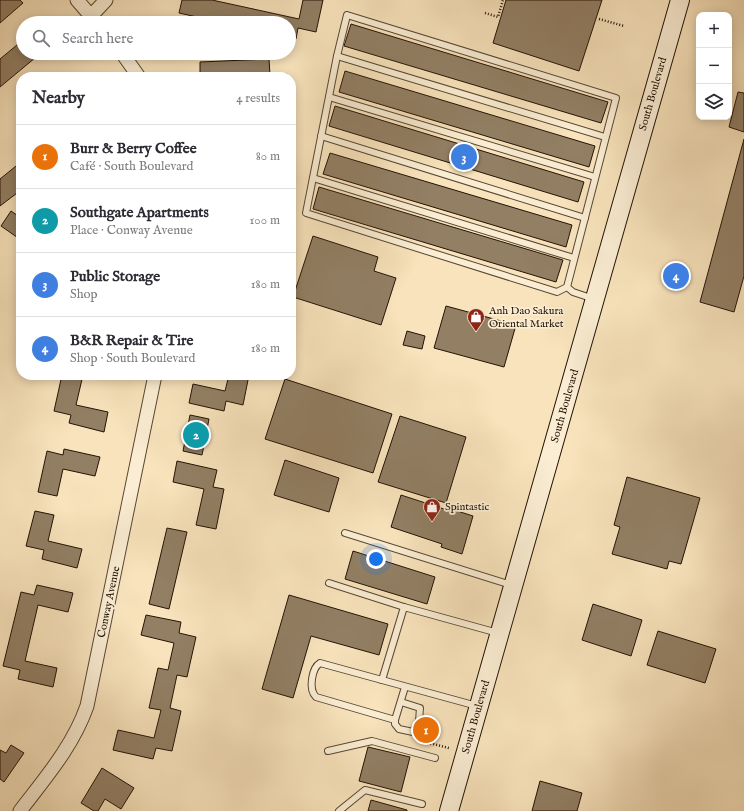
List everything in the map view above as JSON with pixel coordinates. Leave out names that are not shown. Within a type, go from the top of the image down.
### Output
[{"type":"main road","name":"South Boulevard","points":[[449,811],[680,0]]},
{"type":"street","points":[[77,0],[91,16]]},
{"type":"street","points":[[96,16],[106,0]]},
{"type":"street","points":[[127,60],[135,72]]},
{"type":"street","name":"Conway Avenue","points":[[20,811],[68,747],[80,727],[87,706],[154,380]]},
{"type":"lane","points":[[347,15],[616,98],[567,287],[557,292],[306,213],[329,97],[347,15]]},
{"type":"lane","points":[[337,56],[605,137]]},
{"type":"lane","points":[[329,97],[595,177]]},
{"type":"lane","points":[[321,136],[584,218]]},
{"type":"lane","points":[[313,178],[574,258]]},
{"type":"lane","points":[[567,287],[573,292],[595,300]]},
{"type":"lane","points":[[345,533],[514,586]]},
{"type":"lane","points":[[329,582],[404,606],[499,633]]},
{"type":"lane","points":[[382,680],[404,606]]},
{"type":"lane","points":[[396,720],[316,697],[310,686],[316,666],[320,663],[479,706]]},
{"type":"lane","points":[[401,702],[420,708],[419,721],[413,732],[399,729],[395,724],[405,687]]},
{"type":"lane","points":[[328,751],[372,741],[435,758]]},
{"type":"lane","points":[[339,811],[365,790],[422,804]]},
{"type":"path","points":[[485,13],[498,17],[503,0]]},
{"type":"path","points":[[599,19],[624,26]]},
{"type":"path","points":[[434,724],[428,743],[449,748]]},
{"type":"building","points":[[0,0],[20,0],[23,3],[0,23]]},
{"type":"building","points":[[182,0],[212,0],[285,16],[192,16],[179,13]]},
{"type":"building","points":[[303,0],[323,0],[316,32],[298,28],[296,39],[296,18],[299,19]]},
{"type":"building","points":[[506,0],[602,0],[579,71],[493,43]]},
{"type":"building","points":[[351,24],[608,102],[601,123],[344,46]]},
{"type":"building","points":[[16,46],[16,60],[33,60],[18,72],[16,72],[16,74],[0,87],[0,59]]},
{"type":"building","points":[[269,60],[270,72],[200,72],[200,62]]},
{"type":"building","points":[[345,71],[595,146],[589,167],[339,92]]},
{"type":"building","points":[[738,92],[744,93],[744,132],[729,127]]},
{"type":"building","points":[[335,106],[584,182],[578,202],[329,126]]},
{"type":"building","points":[[744,139],[744,276],[734,312],[700,302]]},
{"type":"building","points":[[330,153],[572,225],[566,247],[323,174]]},
{"type":"building","points":[[16,166],[16,194],[0,206],[0,179]]},
{"type":"building","points":[[319,187],[563,260],[556,282],[313,209]]},
{"type":"building","points":[[11,211],[16,214],[16,236],[1,226]]},
{"type":"building","points":[[313,236],[378,257],[374,271],[396,278],[381,325],[296,298],[296,288]]},
{"type":"building","name":"Anh Dao Sakura Oriental Market","points":[[446,306],[516,325],[504,367],[434,348]]},
{"type":"building","points":[[407,331],[425,336],[422,349],[403,345]]},
{"type":"building","points":[[61,380],[82,380],[76,405],[108,412],[104,432],[69,423],[71,415],[54,411]]},
{"type":"building","points":[[228,380],[248,380],[243,405],[226,401],[224,411],[189,403],[193,384],[225,391]]},
{"type":"building","points":[[285,380],[392,414],[373,473],[265,439]]},
{"type":"building","points":[[190,415],[209,419],[202,455],[183,451]]},
{"type":"building","points":[[400,416],[466,437],[446,503],[378,482]]},
{"type":"building","points":[[64,449],[100,457],[95,476],[63,469],[57,496],[38,492],[47,451],[63,455]]},
{"type":"building","points":[[285,460],[339,478],[329,512],[274,495]]},
{"type":"building","points":[[177,461],[217,470],[213,487],[224,489],[216,529],[196,525],[204,489],[173,482]]},
{"type":"building","points":[[627,477],[700,498],[681,564],[669,561],[667,569],[612,554],[620,527],[614,525]]},
{"type":"building","name":"Spintastic","points":[[401,495],[450,511],[451,509],[473,516],[462,554],[441,547],[442,544],[391,527]]},
{"type":"building","points":[[35,511],[54,515],[48,541],[82,549],[77,568],[42,559],[44,550],[26,546]]},
{"type":"building","points":[[167,528],[187,532],[169,609],[149,604]]},
{"type":"building","points":[[353,551],[435,577],[427,604],[345,579]]},
{"type":"building","points":[[37,585],[73,593],[68,612],[38,605],[25,661],[57,668],[53,687],[18,679],[20,670],[3,666],[21,592],[34,595]]},
{"type":"building","points":[[289,595],[388,624],[379,655],[311,636],[293,698],[262,689]]},
{"type":"building","points":[[593,604],[642,620],[631,656],[582,640]]},
{"type":"building","points":[[146,615],[181,622],[179,633],[196,637],[187,677],[177,675],[170,708],[181,711],[172,751],[156,748],[153,759],[113,750],[118,730],[154,738],[161,710],[149,708],[158,668],[168,670],[174,643],[141,635]]},
{"type":"building","points":[[658,631],[716,649],[705,683],[647,665]]},
{"type":"building","points":[[425,718],[433,721],[427,741],[419,739]]},
{"type":"building","points":[[11,745],[24,753],[4,782],[0,779],[0,750],[6,753]]},
{"type":"building","points":[[368,747],[410,757],[401,792],[359,781]]},
{"type":"building","points":[[102,768],[134,788],[121,809],[105,799],[98,811],[94,811],[81,803]]},
{"type":"building","points":[[540,781],[582,793],[577,811],[532,811]]},
{"type":"building","points":[[371,800],[407,810],[407,811],[368,811]]},
{"type":"place","name":"Public Storage","points":[[464,157]]},
{"type":"place","name":"B&R Repair & Tire","points":[[676,276]]},
{"type":"place","name":"Anh Dao Sakura Oriental Market","points":[[476,332]]},
{"type":"place","name":"Southgate Apartments","points":[[196,435]]},
{"type":"place","name":"Spintastic","points":[[432,522]]},
{"type":"place","name":"Burr & Berry Coffee","points":[[426,730]]}]
